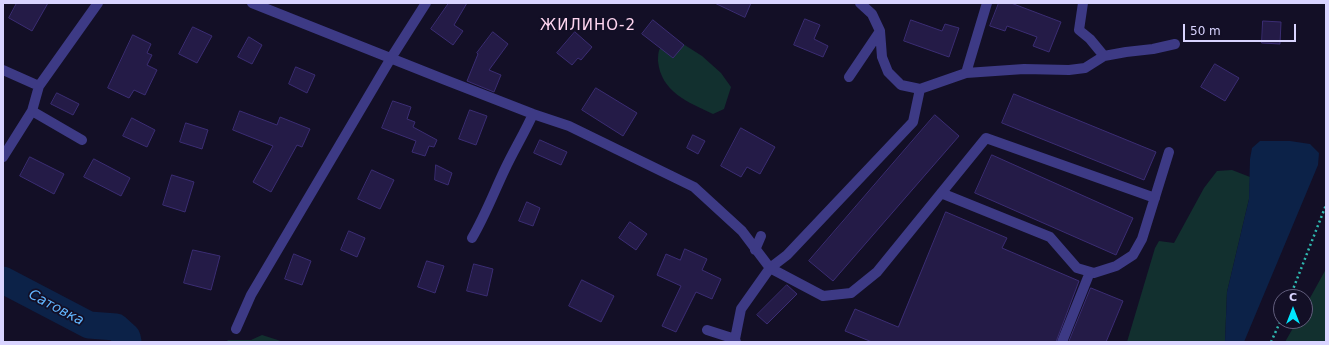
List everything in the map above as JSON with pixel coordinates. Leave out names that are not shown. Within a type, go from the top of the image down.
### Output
[{"type":"street","points":[[3,157],[32,111],[39,86],[98,3]]},
{"type":"street","points":[[252,3],[533,114],[569,126],[694,187],[742,231],[770,268],[824,296],[850,293],[877,272],[986,138],[1155,198]]},
{"type":"street","points":[[236,329],[251,295],[391,58],[426,3]]},
{"type":"street","points":[[860,3],[872,14],[880,31],[882,57],[888,72],[901,85],[920,89],[966,73],[1024,69],[1069,70],[1085,68],[1104,56],[1153,49],[1175,44]]},
{"type":"street","points":[[966,73],[987,3]]},
{"type":"street","points":[[1083,3],[1079,30],[1090,39],[1104,56]]},
{"type":"street","points":[[849,77],[880,31]]},
{"type":"street","points":[[3,70],[39,86]]},
{"type":"street","points":[[707,330],[736,340],[741,309],[770,268],[787,255],[913,122],[920,89]]},
{"type":"street","points":[[32,111],[82,140]]},
{"type":"street","points":[[472,238],[480,225],[511,157],[533,114]]},
{"type":"street","points":[[941,193],[1050,237],[1076,268],[1094,273],[1116,266],[1133,255],[1142,239],[1169,152]]},
{"type":"street","points":[[755,250],[761,236]]},
{"type":"street","points":[[1062,342],[1090,272]]},
{"type":"path","points":[[1293,289],[1326,205]]},
{"type":"path","points":[[1271,342],[1277,329]]},
{"type":"green space","points":[[669,41],[680,42],[702,56],[721,73],[731,87],[724,109],[713,114],[677,95],[664,81],[660,72],[658,54],[663,45]]},
{"type":"green space","points":[[1232,170],[1250,177],[1249,199],[1227,292],[1225,342],[1127,342],[1155,248],[1159,241],[1174,243],[1204,188],[1217,171]]},
{"type":"green space","points":[[1326,269],[1326,342],[1285,342],[1292,329],[1313,329],[1313,293]]},
{"type":"green space","points":[[262,335],[284,342],[226,342],[228,340],[251,340]]},
{"type":"water","points":[[1260,141],[1290,141],[1310,144],[1319,153],[1318,165],[1244,342],[1225,342],[1227,292],[1249,199],[1250,159],[1252,148]]},
{"type":"building","points":[[17,3],[48,3],[32,31],[9,18]]},
{"type":"building","points":[[449,3],[467,3],[454,25],[463,31],[453,45],[431,29]]},
{"type":"building","points":[[715,3],[751,3],[745,17]]},
{"type":"building","points":[[999,3],[1011,3],[1061,22],[1049,52],[1033,46],[1037,37],[1007,26],[1005,31],[990,26]]},
{"type":"building","points":[[805,19],[820,25],[814,39],[828,46],[823,57],[794,45]]},
{"type":"building","points":[[653,20],[684,45],[673,58],[642,34]]},
{"type":"building","points":[[911,20],[942,31],[945,24],[959,28],[949,57],[904,41]]},
{"type":"building","points":[[1263,21],[1281,22],[1280,44],[1262,43]]},
{"type":"building","points":[[193,27],[212,36],[197,63],[179,54]]},
{"type":"building","points":[[493,32],[508,44],[489,70],[501,75],[494,92],[467,81],[478,54],[477,53]]},
{"type":"building","points":[[575,32],[592,47],[581,60],[578,58],[572,65],[557,53]]},
{"type":"building","points":[[133,35],[151,44],[147,53],[152,55],[147,65],[157,70],[145,95],[134,90],[129,98],[108,88]]},
{"type":"building","points":[[249,37],[262,45],[252,64],[238,57]]},
{"type":"building","points":[[1215,64],[1239,78],[1225,101],[1201,87]]},
{"type":"building","points":[[296,67],[315,75],[307,93],[289,84]]},
{"type":"building","points":[[596,88],[637,113],[623,136],[582,110]]},
{"type":"building","points":[[57,93],[79,104],[73,115],[51,104]]},
{"type":"building","points":[[1014,94],[1156,152],[1144,180],[1002,123]]},
{"type":"building","points":[[393,101],[411,107],[407,119],[415,122],[413,127],[437,140],[434,147],[429,146],[425,156],[412,152],[416,141],[382,128]]},
{"type":"building","points":[[470,110],[487,116],[476,145],[459,139]]},
{"type":"building","points":[[240,111],[277,125],[280,117],[310,129],[302,147],[297,145],[271,192],[253,182],[273,146],[233,130]]},
{"type":"building","points":[[935,115],[959,136],[833,281],[809,261]]},
{"type":"building","points":[[132,118],[155,130],[147,147],[123,136]]},
{"type":"building","points":[[186,123],[208,130],[202,149],[180,142]]},
{"type":"building","points":[[741,128],[775,147],[760,174],[747,167],[741,177],[721,166]]},
{"type":"building","points":[[693,135],[705,141],[698,154],[687,148]]},
{"type":"building","points":[[540,140],[567,152],[561,165],[534,153]]},
{"type":"building","points":[[992,155],[1133,218],[1116,255],[975,193]]},
{"type":"building","points":[[30,157],[64,174],[54,194],[20,176]]},
{"type":"building","points":[[94,159],[130,178],[121,196],[84,177]]},
{"type":"building","points":[[436,165],[452,173],[448,185],[435,180]]},
{"type":"building","points":[[372,170],[394,180],[380,209],[358,199]]},
{"type":"building","points":[[172,175],[194,182],[185,212],[163,205]]},
{"type":"building","points":[[527,202],[540,208],[533,226],[519,221]]},
{"type":"building","points":[[946,212],[1007,238],[1002,248],[1079,281],[1056,342],[872,342],[845,331],[855,309],[898,327]]},
{"type":"building","points":[[630,222],[647,234],[636,250],[619,238]]},
{"type":"building","points":[[349,231],[365,238],[357,257],[341,250]]},
{"type":"building","points":[[685,249],[707,259],[702,270],[721,279],[712,299],[696,292],[676,332],[662,326],[681,286],[657,275],[666,254],[680,260]]},
{"type":"building","points":[[193,250],[220,256],[211,290],[184,283]]},
{"type":"building","points":[[294,254],[311,261],[302,285],[285,279]]},
{"type":"building","points":[[427,261],[444,266],[435,293],[418,287]]},
{"type":"building","points":[[474,264],[493,269],[487,296],[467,291]]},
{"type":"building","points":[[582,280],[614,296],[601,322],[569,306]]},
{"type":"building","points":[[787,285],[797,294],[767,324],[757,315]]},
{"type":"building","points":[[1091,288],[1123,301],[1106,342],[1069,342]]},
{"type":"waterway","name":"Сатовка","points":[[3,280],[89,325],[116,327],[127,337],[128,342]]},
{"type":"district","name":"ЖИЛИНО-2","points":[[588,26]]}]
